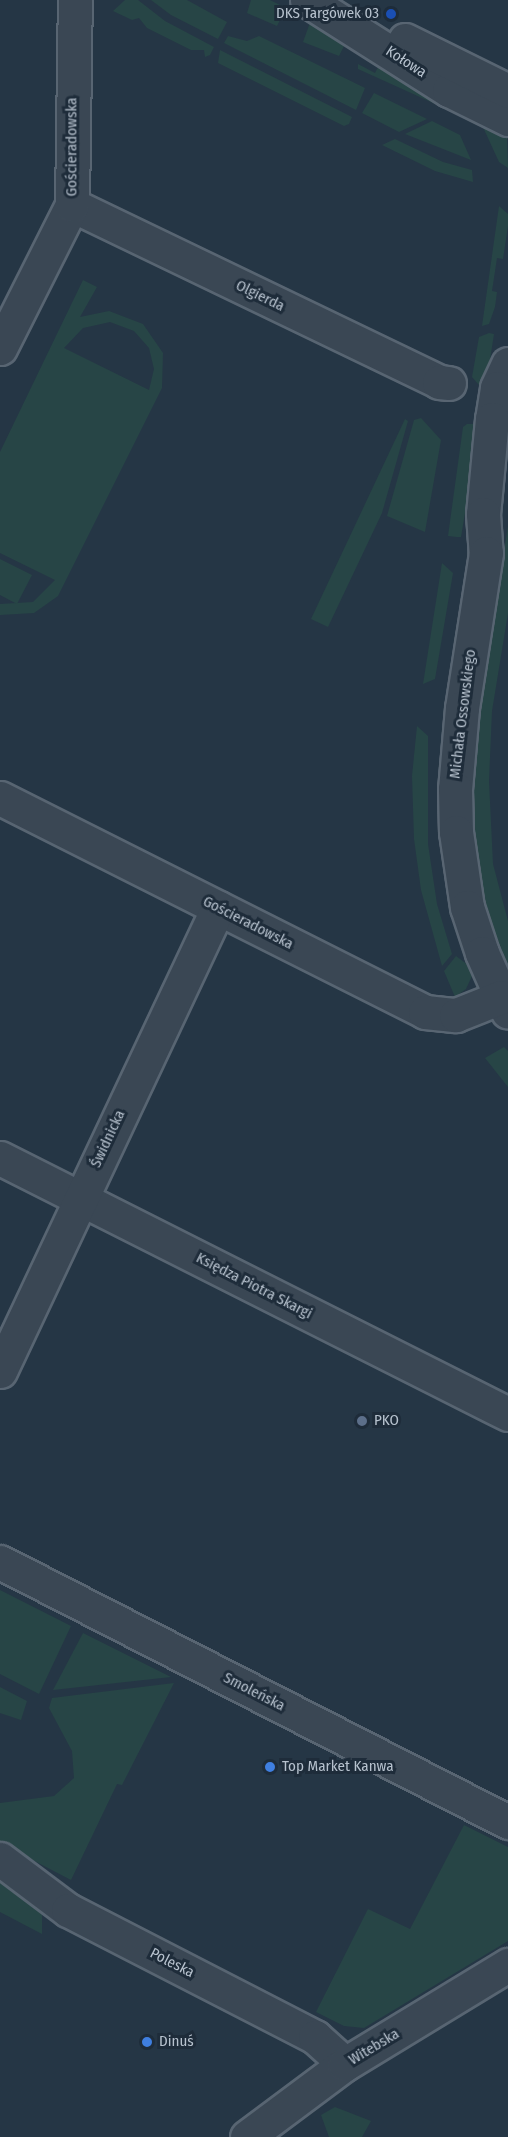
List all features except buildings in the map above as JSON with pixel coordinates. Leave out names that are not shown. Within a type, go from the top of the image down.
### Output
[{"type":"street","name":"Gościeradowska","points":[[0,348],[9,306],[72,205],[75,0]]},
{"type":"street","name":"Kołowa","points":[[308,0],[375,25],[508,91]]},
{"type":"street","name":"Kołowa","points":[[308,0],[449,90],[508,119]]},
{"type":"street","name":"Olgierda","points":[[72,205],[439,382],[448,383]]},
{"type":"street","name":"Michała Ossowskiego","points":[[504,1004],[467,907],[456,832],[457,746],[486,553],[483,514],[492,419],[497,388],[508,364]]},
{"type":"street","name":"Michała Ossowskiego","points":[[486,553],[501,518],[508,483]]},
{"type":"street","name":"Gościeradowska","points":[[0,798],[425,1012],[456,1015],[504,1004]]},
{"type":"street","name":"Świdnicka","points":[[0,1371],[218,908]]},
{"type":"street","name":"Księdza Piotra Skargi","points":[[0,1158],[508,1414]]},
{"type":"street","name":"Smoleńska","points":[[0,1562],[508,1822]]},
{"type":"street","name":"Poleska","points":[[0,1859],[68,1910],[315,2037],[345,2064]]},
{"type":"street","name":"Witebska","points":[[247,2137],[345,2064],[508,1965]]},
{"type":"green space","points":[[125,0],[138,0],[165,21],[214,47],[210,55],[205,57],[204,50],[191,50],[147,28],[139,18],[132,20],[113,11]]},
{"type":"green space","points":[[151,0],[187,0],[227,22],[218,39],[171,15]]},
{"type":"green space","points":[[251,0],[270,0],[286,8],[277,26],[247,13]]},
{"type":"green space","points":[[311,20],[348,38],[339,56],[303,42]]},
{"type":"green space","points":[[228,36],[247,41],[259,36],[365,88],[356,110],[224,43]]},
{"type":"green space","points":[[220,50],[352,117],[349,124],[344,126],[218,63]]},
{"type":"green space","points":[[384,55],[457,104],[453,112],[358,69],[358,64],[375,73]]},
{"type":"green space","points":[[374,93],[427,119],[399,132],[362,113]]},
{"type":"green space","points":[[482,118],[507,136],[508,168],[499,162],[482,125]]},
{"type":"green space","points":[[432,121],[460,135],[471,160],[405,134]]},
{"type":"green space","points":[[395,139],[443,162],[472,170],[473,182],[435,171],[382,145]]},
{"type":"green space","points":[[499,206],[508,214],[508,226],[503,259],[497,258],[492,291],[497,292],[495,307],[489,324],[482,326]]},
{"type":"green space","points":[[83,280],[97,287],[80,317],[109,311],[143,324],[163,353],[162,388],[58,596],[34,613],[0,615],[0,604],[33,602],[55,580],[0,553],[0,452]],"holes":[[[110,322],[134,331],[149,348],[154,369],[149,390],[64,348],[83,328]]]},
{"type":"green space","points":[[489,333],[494,334],[485,392],[472,377],[479,337]]},
{"type":"green space","points":[[421,418],[441,440],[425,532],[387,516],[414,420]]},
{"type":"green space","points":[[405,419],[408,421],[382,513],[328,627],[311,619]]},
{"type":"green space","points":[[467,424],[480,424],[461,537],[448,536],[463,427]]},
{"type":"green space","points":[[508,526],[508,613],[492,711],[489,781],[493,864],[508,921],[508,972],[485,913],[470,822],[472,747]]},
{"type":"green space","points":[[0,559],[32,575],[17,604],[0,595]]},
{"type":"green space","points":[[442,563],[453,573],[435,679],[423,684]]},
{"type":"green space","points":[[417,726],[428,736],[428,844],[437,904],[452,954],[442,966],[421,890],[414,839],[412,776]]},
{"type":"green space","points":[[456,956],[468,965],[472,976],[466,989],[455,997],[444,971]]},
{"type":"green space","points":[[504,1047],[508,1051],[508,1087],[485,1058]]},
{"type":"green space","points":[[0,1590],[71,1626],[39,1694],[0,1674]]},
{"type":"green space","points":[[83,1633],[171,1677],[53,1690]]},
{"type":"green space","points":[[174,1683],[122,1785],[117,1784],[71,1880],[0,1843],[0,1803],[54,1796],[74,1778],[72,1751],[49,1708],[52,1698]]},
{"type":"green space","points":[[0,1687],[27,1701],[21,1720],[0,1713]]},
{"type":"green space","points":[[464,1825],[508,1847],[508,1941],[364,2028],[344,2026],[316,2012],[368,1909],[410,1929]]},
{"type":"green space","points":[[0,1869],[42,1903],[42,1934],[0,1912]]},
{"type":"green space","points":[[335,2107],[371,2121],[362,2137],[329,2137],[321,2115]]},
{"type":"place","name":"DKS Targówek 03","points":[[391,14]]},
{"type":"place","name":"PKO","points":[[362,1421]]},
{"type":"place","name":"Top Market Kanwa","points":[[270,1767]]},
{"type":"place","name":"Dinuś","points":[[147,2042]]}]
